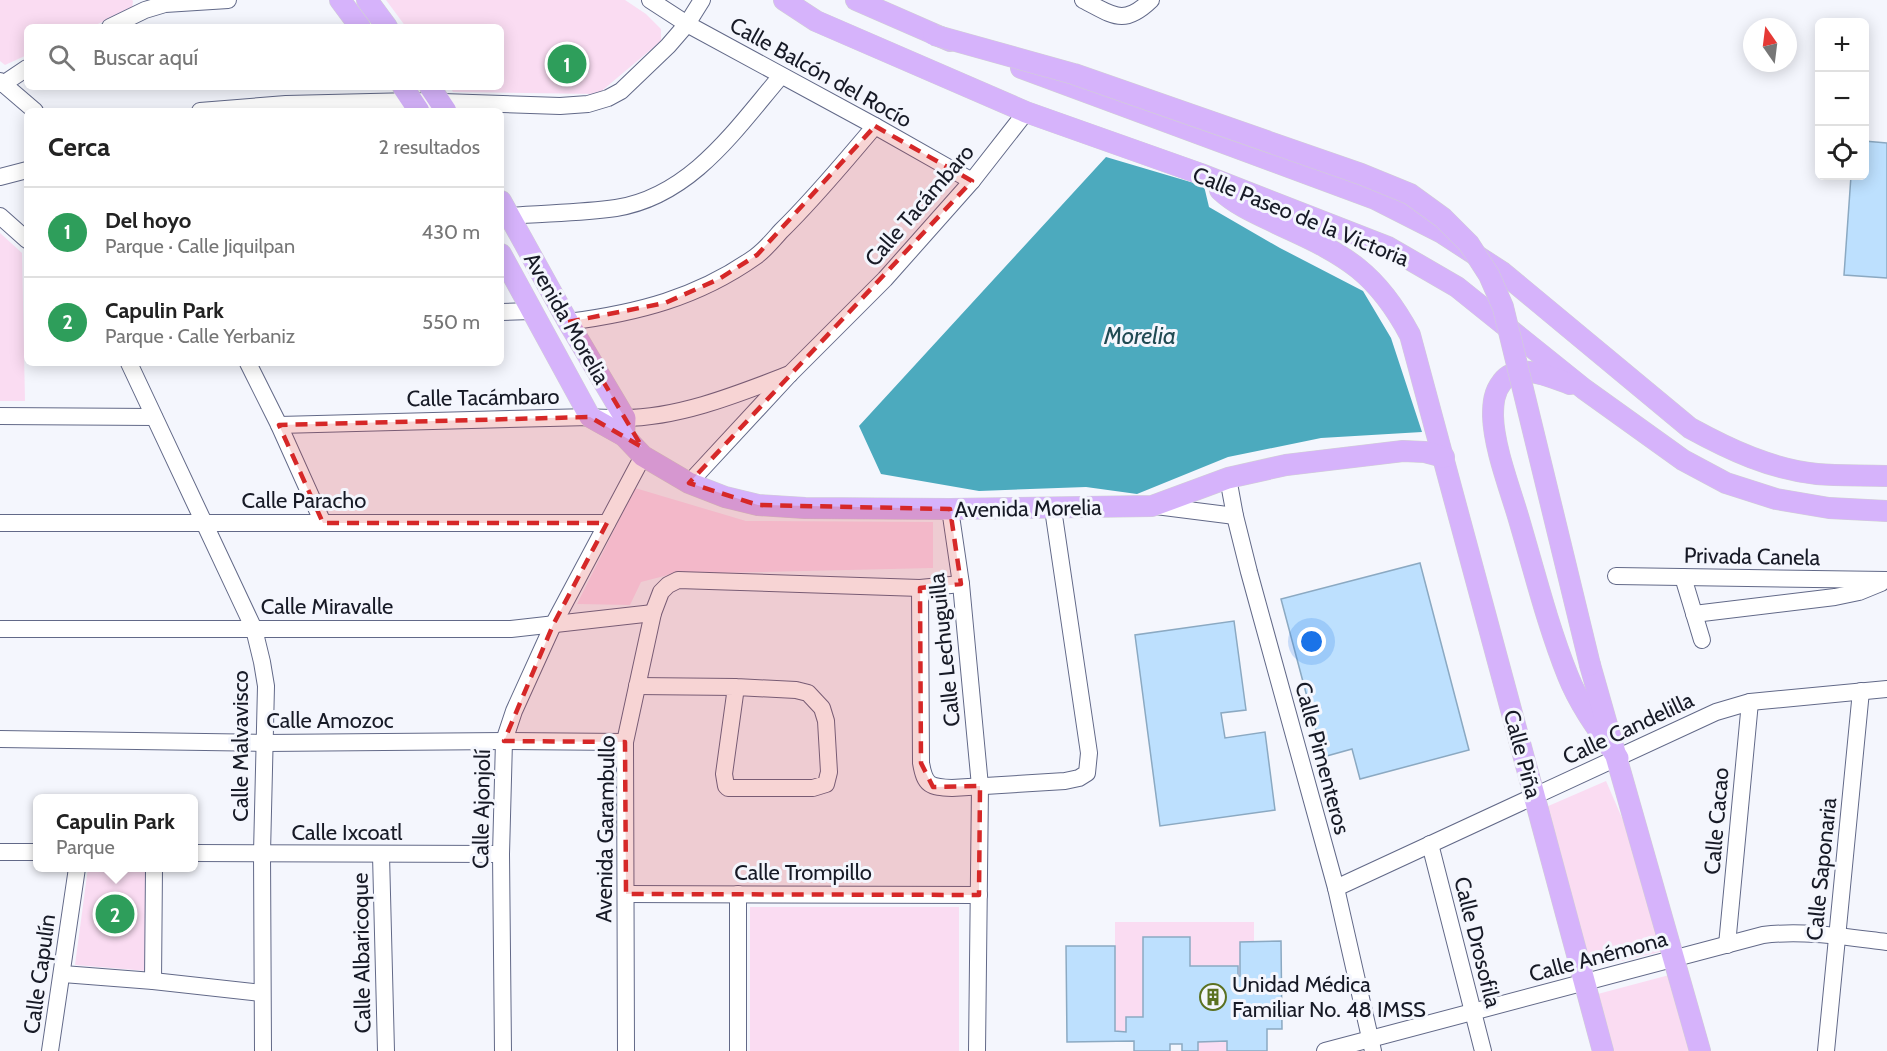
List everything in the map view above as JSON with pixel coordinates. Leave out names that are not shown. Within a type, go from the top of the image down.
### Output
[{"type":"main road","points":[[340,0],[358,24]]},
{"type":"main road","points":[[368,0],[385,24]]},
{"type":"main road","name":"Calle Paseo de la Victoria","points":[[784,0],[816,21],[1026,112],[1201,174],[1388,247],[1457,287],[1584,388],[1683,460],[1726,483],[1776,499],[1829,508],[1887,511]]},
{"type":"main road","name":"Calle Paseo de la Victoria","points":[[856,0],[934,35],[1375,199],[1442,233],[1503,272],[1690,428],[1723,446],[1762,462],[1816,474],[1887,476]]},
{"type":"main road","points":[[934,35],[1074,74],[1361,174],[1410,194],[1443,218],[1469,244],[1489,275],[1503,307],[1590,665],[1700,1051]]},
{"type":"main road","name":"Calle Piña","points":[[1201,174],[1240,205],[1303,235],[1358,267],[1380,287],[1396,309],[1410,335],[1603,1051]]},
{"type":"main road","name":"Avenida Morelia","points":[[506,208],[624,427],[643,456],[689,483],[724,498],[758,505],[805,508],[950,509],[1152,506],[1228,478],[1286,465],[1403,451],[1425,452],[1444,457]]},
{"type":"main road","name":"Avenida Morelia","points":[[504,260],[590,417],[624,427]]},
{"type":"main road","points":[[1584,388],[1532,371],[1513,373],[1503,381],[1493,396],[1493,418],[1498,447],[1553,635],[1588,716],[1618,758]]},
{"type":"street","points":[[116,24],[164,2],[228,0]]},
{"type":"street","name":"Calle Balcón del Rocío","points":[[650,0],[687,24],[972,181]]},
{"type":"street","points":[[237,108],[412,100],[560,106],[599,101],[621,91],[660,53],[687,24],[702,0]]},
{"type":"street","points":[[1083,0],[1113,15],[1127,16],[1139,12],[1151,0]]},
{"type":"street","points":[[24,70],[2,83],[31,108]]},
{"type":"street","points":[[506,208],[617,208],[656,196],[686,179],[712,157],[782,76]]},
{"type":"street","name":"Calle Tacámbaro","points":[[689,483],[789,374],[885,279],[972,181],[1026,112]]},
{"type":"street","points":[[568,322],[612,317],[665,303],[719,279],[748,261],[795,218],[875,126]]},
{"type":"street","points":[[0,177],[24,171]]},
{"type":"street","points":[[0,216],[24,237]]},
{"type":"street","points":[[504,312],[531,311]]},
{"type":"street","name":"Calle Malvavisco","points":[[130,366],[254,629],[262,662],[266,686],[262,854],[264,1051]]},
{"type":"street","points":[[250,366],[323,523]]},
{"type":"street","name":"Calle Tacámbaro","points":[[624,427],[741,393],[789,374]]},
{"type":"street","points":[[0,416],[154,417]]},
{"type":"street","name":"Calle Tacámbaro","points":[[279,425],[590,417]]},
{"type":"street","name":"Calle Ajonjolí","points":[[503,1051],[501,854],[504,741],[514,711],[553,625],[643,456]]},
{"type":"street","name":"Calle Pimenteros","points":[[1228,478],[1252,584],[1336,888],[1372,1045]]},
{"type":"street","points":[[1152,506],[1235,516]]},
{"type":"street","name":"Calle Lechuguilla","points":[[920,588],[921,763],[927,782],[933,787],[980,786],[1065,781],[1079,778],[1087,773],[1089,764],[1053,508]]},
{"type":"street","name":"Calle Lechuguilla","points":[[950,509],[961,584],[980,786],[977,1051]]},
{"type":"street","name":"Calle Paracho","points":[[0,523],[608,523]]},
{"type":"street","name":"Privada Canela","points":[[1616,576],[1887,580],[1858,592],[1835,597],[1694,614]]},
{"type":"street","points":[[1683,577],[1702,640]]},
{"type":"street","name":"Avenida Garambullo","points":[[626,1051],[625,742],[653,613],[661,592],[678,580],[920,588],[961,584]]},
{"type":"street","name":"Calle Miravalle","points":[[0,629],[511,629],[653,613]]},
{"type":"street","points":[[637,686],[736,687],[796,690],[808,693],[822,708],[826,721],[829,772],[826,784],[813,788],[731,790],[726,786],[724,774],[736,687]]},
{"type":"street","name":"Calle Candelilla","points":[[1336,888],[1716,712],[1750,702],[1887,689]]},
{"type":"street","name":"Calle Saponaria","points":[[1826,1051],[1862,691]]},
{"type":"street","name":"Calle Cacao","points":[[1727,945],[1750,702]]},
{"type":"street","name":"Calle Amozoc","points":[[0,740],[265,743],[625,742]]},
{"type":"street","name":"Calle Drosofila","points":[[1430,844],[1483,1051]]},
{"type":"street","points":[[0,852],[33,852]]},
{"type":"street","name":"Calle Ixcoatl","points":[[198,853],[501,854]]},
{"type":"street","name":"Calle Albaricoque","points":[[381,855],[386,1051]]},
{"type":"street","name":"Calle Capulín","points":[[51,1051],[76,872]]},
{"type":"street","points":[[153,981],[154,872]]},
{"type":"street","name":"Calle Trompillo","points":[[626,894],[979,895]]},
{"type":"street","points":[[738,894],[738,1051]]},
{"type":"street","name":"Calle Anémona","points":[[1324,1051],[1372,1045],[1472,1012],[1763,935],[1785,933],[1887,942]]},
{"type":"street","points":[[63,974],[262,993]]},
{"type":"highlighted area","points":[[875,126],[972,181],[689,483],[758,505],[950,509],[961,584],[920,588],[921,763],[933,787],[980,786],[979,895],[626,894],[625,742],[504,741],[553,625],[607,523],[323,523],[279,425],[590,417],[642,447],[568,322],[665,303],[719,279],[757,255]]},
{"type":"shaded area","points":[[0,0],[133,1],[132,9],[98,24],[24,24],[24,56],[5,65],[0,61]]},
{"type":"shaded area","points":[[386,0],[625,0],[646,14],[661,29],[661,41],[598,94],[453,92],[452,90],[504,90],[504,24],[404,24]]},
{"type":"shaded area","points":[[0,233],[22,253],[25,401],[0,401]]},
{"type":"shaded area","points":[[635,488],[746,521],[933,522],[933,568],[672,574],[641,582],[630,605],[577,604]]},
{"type":"shaded area","points":[[1606,781],[1642,864],[1664,951],[1584,970],[1546,807]]},
{"type":"shaded area","points":[[87,872],[149,872],[147,971],[75,965]]},
{"type":"shaded area","points":[[750,907],[959,907],[959,1051],[750,1051]]},
{"type":"shaded area","points":[[1115,922],[1254,922],[1254,942],[1240,942],[1240,976],[1238,976],[1238,966],[1190,966],[1189,937],[1143,937],[1143,1017],[1126,1017],[1126,1032],[1115,1031]]},
{"type":"shaded area","points":[[1673,974],[1694,1051],[1609,1051],[1594,995]]},
{"type":"shaded area","points":[[1227,1041],[1227,1051],[1198,1051],[1198,1042]]},
{"type":"water","name":"Morelia","points":[[1106,157],[1204,186],[1209,207],[1280,248],[1363,291],[1391,338],[1422,432],[1321,438],[1228,457],[1137,494],[1086,487],[979,491],[881,474],[859,426]]},
{"type":"building","points":[[1869,141],[1887,143],[1887,278],[1844,275],[1851,180],[1869,180]]},
{"type":"building","points":[[1420,563],[1469,750],[1360,779],[1352,749],[1323,757],[1281,599]]},
{"type":"building","points":[[1234,621],[1246,710],[1221,713],[1225,738],[1265,732],[1275,810],[1160,826],[1135,635]]},
{"type":"building","name":"Unidad Médica Familiar No. 48 IMSS","points":[[1143,937],[1190,937],[1190,966],[1238,966],[1238,976],[1240,976],[1240,942],[1281,941],[1282,1029],[1267,1029],[1267,1051],[1227,1051],[1227,1041],[1198,1042],[1198,1051],[1182,1051],[1182,1044],[1170,1044],[1170,1051],[1134,1051],[1134,1041],[1067,1042],[1066,946],[1115,946],[1115,1031],[1126,1032],[1126,1017],[1143,1017]]},
{"type":"place","name":"Del hoyo","points":[[567,64]]},
{"type":"place","name":"Capulin Park","points":[[115,914]]},
{"type":"place","name":"Unidad Médica Familiar No. 48 IMSS","points":[[1213,997]]}]
